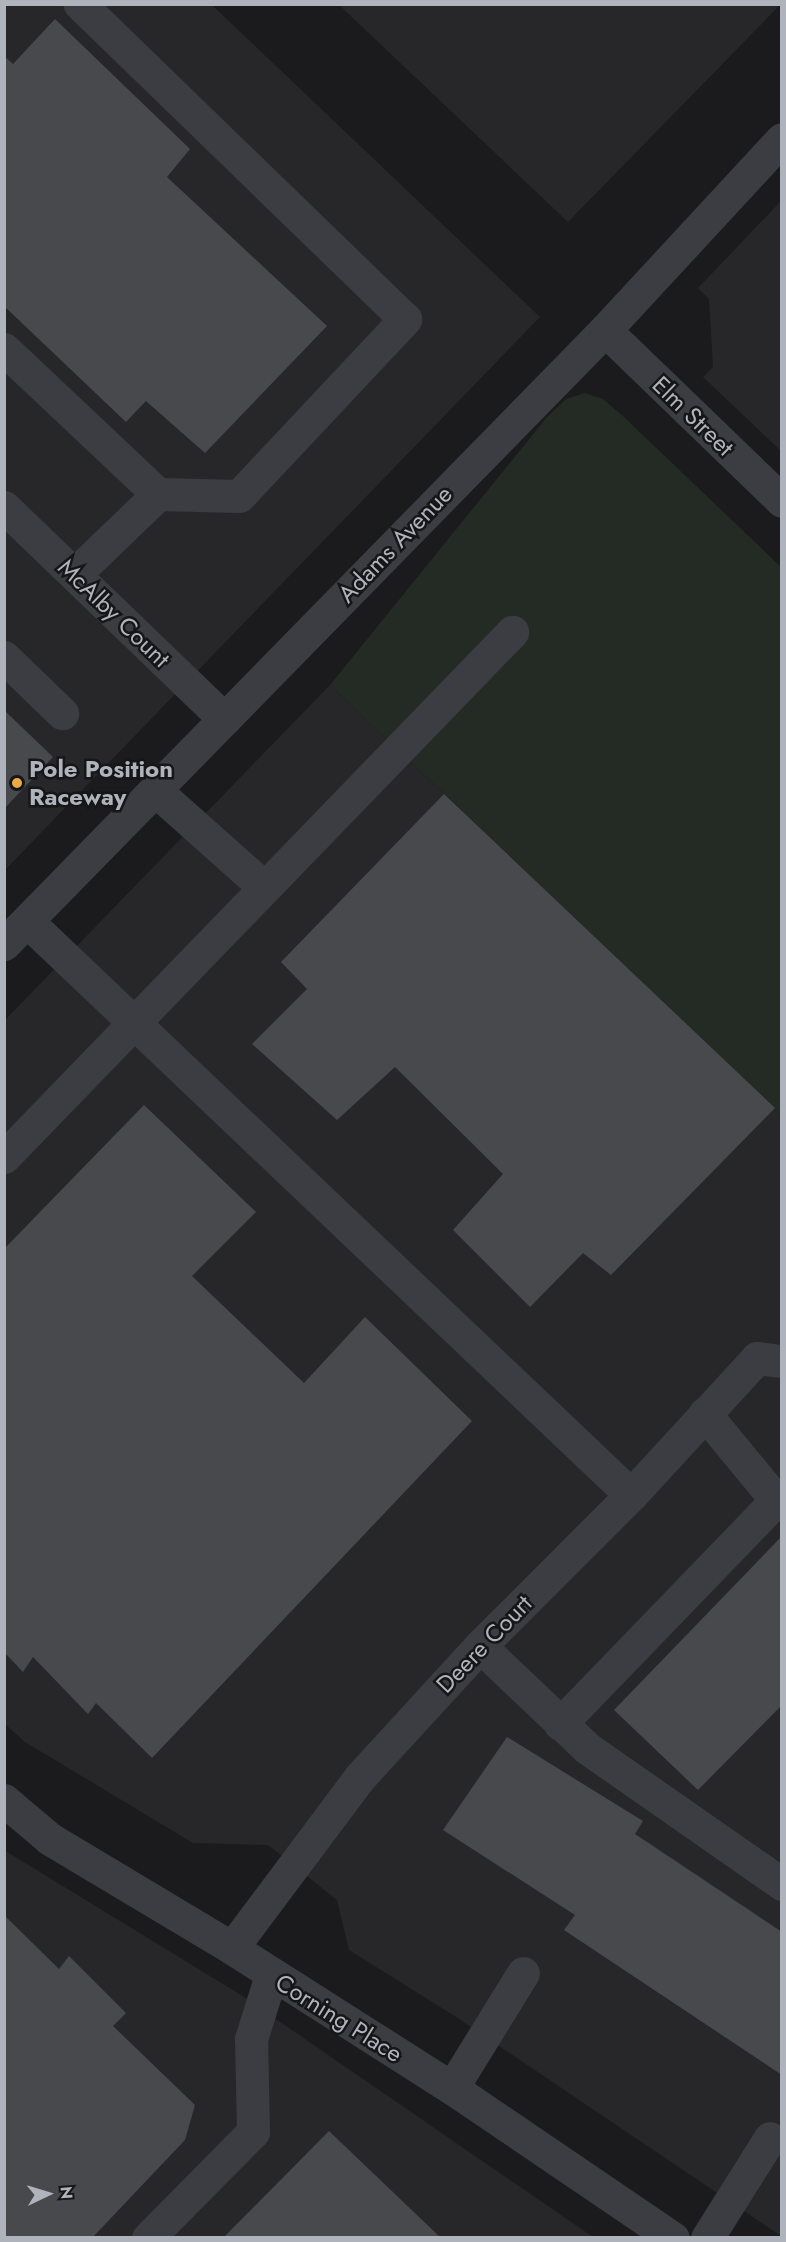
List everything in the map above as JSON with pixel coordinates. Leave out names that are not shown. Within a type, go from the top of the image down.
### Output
[{"type":"street","points":[[4,349],[158,494],[239,496],[405,319],[80,4]]},
{"type":"street","name":"Adams Avenue","points":[[4,944],[605,330],[782,139]]},
{"type":"street","name":"Elm Street","points":[[605,330],[782,501]]},
{"type":"street","points":[[75,574],[158,494]]},
{"type":"street","name":"McAlby Count","points":[[4,507],[224,719]]},
{"type":"street","points":[[4,1157],[512,632]]},
{"type":"street","points":[[4,657],[62,713]]},
{"type":"street","points":[[154,790],[264,887]]},
{"type":"street","points":[[27,921],[631,1495]]},
{"type":"street","name":"Deere Court","points":[[232,1948],[360,1777],[480,1646],[631,1495],[705,1414],[769,1360]]},
{"type":"street","points":[[560,1724],[776,1500],[705,1414]]},
{"type":"street","points":[[480,1646],[587,1749],[782,1884]]},
{"type":"street","name":"Corning Place","points":[[4,1800],[50,1839],[232,1948],[271,1975],[452,2088],[673,2238]]},
{"type":"street","points":[[452,2088],[523,1973]]},
{"type":"street","points":[[148,2238],[253,2132],[251,2039],[271,1975]]},
{"type":"street","points":[[707,2238],[770,2138]]},
{"type":"shaded area","points":[[5,5],[212,5],[540,317],[5,870]]},
{"type":"shaded area","points":[[339,5],[780,5],[568,222]]},
{"type":"shaded area","points":[[781,201],[781,451],[703,377],[713,367],[709,299],[698,288]]},
{"type":"shaded area","points":[[585,393],[603,399],[624,417],[781,567],[781,1115],[330,685],[547,417],[566,399]]},
{"type":"shaded area","points":[[330,685],[781,1115],[781,2236],[453,2015],[349,1950],[337,1900],[268,1845],[193,1843],[25,1742],[5,1724],[5,1020]]},
{"type":"shaded area","points":[[4,1850],[241,1995],[593,2237],[5,2237]]},
{"type":"building","points":[[55,19],[190,149],[167,177],[327,326],[205,453],[146,401],[126,422],[4,306],[4,56],[13,64]]},
{"type":"building","name":"Pole Position Raceway","points":[[4,710],[53,757],[4,809]]},
{"type":"building","points":[[444,794],[775,1108],[611,1275],[583,1253],[530,1307],[453,1230],[503,1174],[395,1067],[337,1120],[252,1044],[307,989],[281,962]]},
{"type":"building","points":[[144,1105],[256,1212],[192,1276],[304,1383],[365,1317],[472,1421],[152,1758],[96,1703],[88,1714],[33,1657],[23,1672],[4,1652],[4,1249]]},
{"type":"building","points":[[782,1536],[782,1705],[698,1790],[614,1710]]},
{"type":"building","points":[[507,1737],[643,1821],[635,1834],[782,1932],[782,2075],[564,1930],[575,1915],[443,1830]]},
{"type":"building","points":[[4,1915],[59,1969],[69,1956],[126,2013],[113,2026],[195,2105],[185,2140],[92,2238],[4,2238]]},
{"type":"building","points":[[329,2131],[441,2238],[223,2238]]},
{"type":"place","name":"Pole Position Raceway","points":[[17,783]]}]
